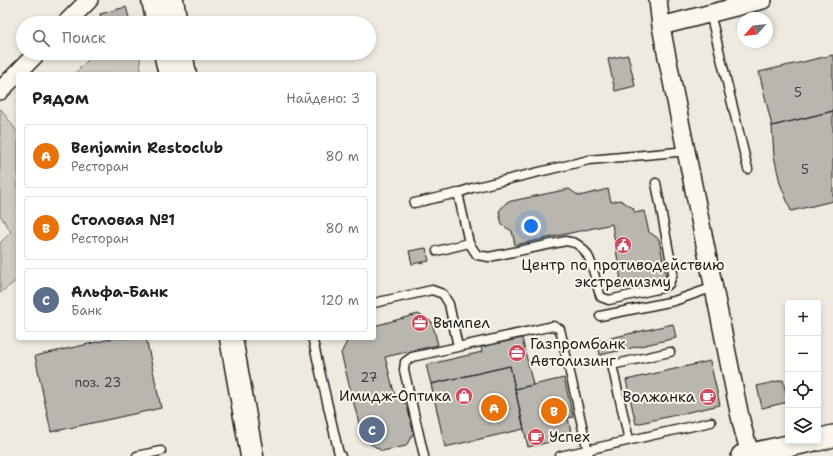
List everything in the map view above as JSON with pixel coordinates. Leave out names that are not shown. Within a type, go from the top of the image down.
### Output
[{"type":"main road","points":[[153,0],[156,16]]},
{"type":"main road","points":[[172,0],[175,16]]},
{"type":"main road","points":[[167,60],[170,72]]},
{"type":"main road","points":[[182,60],[185,72]]},
{"type":"main road","points":[[226,345],[230,412],[238,456]]},
{"type":"main road","points":[[226,345],[252,456]]},
{"type":"street","points":[[73,16],[89,0]]},
{"type":"street","points":[[658,0],[660,26],[748,455],[798,444]]},
{"type":"street","points":[[660,26],[763,0]]},
{"type":"street","points":[[18,72],[30,60]]},
{"type":"street","points":[[0,91],[16,75]]},
{"type":"street","points":[[821,439],[833,436]]},
{"type":"lane","points":[[710,13],[748,169]]},
{"type":"lane","points":[[414,203],[589,160],[686,152]]},
{"type":"lane","points":[[458,193],[469,244],[477,255],[489,257],[566,241],[575,243],[585,251],[591,263],[598,292],[601,297],[609,300],[662,288],[669,284],[673,273],[656,183]]},
{"type":"lane","points":[[437,250],[469,244]]},
{"type":"lane","points":[[600,316],[674,301],[714,287]]},
{"type":"lane","points":[[376,303],[432,290],[443,294],[449,304],[458,347]]},
{"type":"lane","points":[[423,456],[404,370],[405,362],[412,357],[553,326],[560,329],[588,453]]},
{"type":"lane","points":[[313,340],[339,454],[341,456]]},
{"type":"lane","points":[[629,440],[612,365],[670,352]]},
{"type":"lane","points":[[560,456],[588,453],[629,440],[711,422]]},
{"type":"lane","points":[[137,456],[161,451]]},
{"type":"shaded area","points":[[88,60],[140,60],[141,72],[76,72]]},
{"type":"shaded area","points":[[1,109],[16,130],[16,281],[0,293],[0,243],[11,232],[0,215]]},
{"type":"building","points":[[126,7],[129,16],[100,16],[100,14]]},
{"type":"building","points":[[628,55],[635,86],[615,91],[608,59]]},
{"type":"building","points":[[833,55],[833,111],[772,126],[759,72]]},
{"type":"building","points":[[833,111],[833,201],[791,211],[780,183],[774,156],[772,126]]},
{"type":"building","points":[[569,189],[579,196],[608,189],[611,202],[620,200],[633,208],[635,213],[644,211],[649,232],[659,239],[666,275],[663,284],[646,286],[641,284],[622,287],[612,224],[515,245],[512,231],[502,225],[499,211],[507,202]]},
{"type":"building","points":[[426,248],[429,261],[412,264],[409,251]]},
{"type":"building","points":[[418,314],[432,322],[438,345],[385,357],[395,396],[410,407],[416,428],[406,446],[382,451],[363,439],[341,353],[348,340],[376,340],[376,325]]},
{"type":"building","points":[[673,324],[676,338],[600,355],[597,341]]},
{"type":"building","points":[[522,338],[533,385],[515,389],[510,366],[431,384],[426,365],[482,352],[481,347]]},
{"type":"building","points":[[106,340],[146,340],[161,408],[51,432],[35,356]]},
{"type":"building","points":[[710,361],[720,405],[636,424],[626,380]]},
{"type":"building","points":[[510,366],[524,429],[445,447],[431,384]]},
{"type":"building","points":[[564,378],[573,417],[568,418],[572,437],[528,447],[515,389]]},
{"type":"building","points":[[783,380],[785,389],[785,403],[762,408],[757,386]]},
{"type":"place","name":"Центр по противодействию экстремизму","points":[[623,245]]},
{"type":"place","name":"Вымпел","points":[[420,323]]},
{"type":"place","name":"Газпромбанк Автолизинг","points":[[517,353]]},
{"type":"place","name":"Имидж-Оптика","points":[[464,396]]},
{"type":"place","name":"Волжанка","points":[[708,397]]},
{"type":"place","name":"Benjamin Restoclub","points":[[494,408]]},
{"type":"place","name":"Столовая №1","points":[[554,411]]},
{"type":"place","name":"Альфа-Банк","points":[[372,430]]},
{"type":"place","name":"Успех","points":[[536,437]]}]
